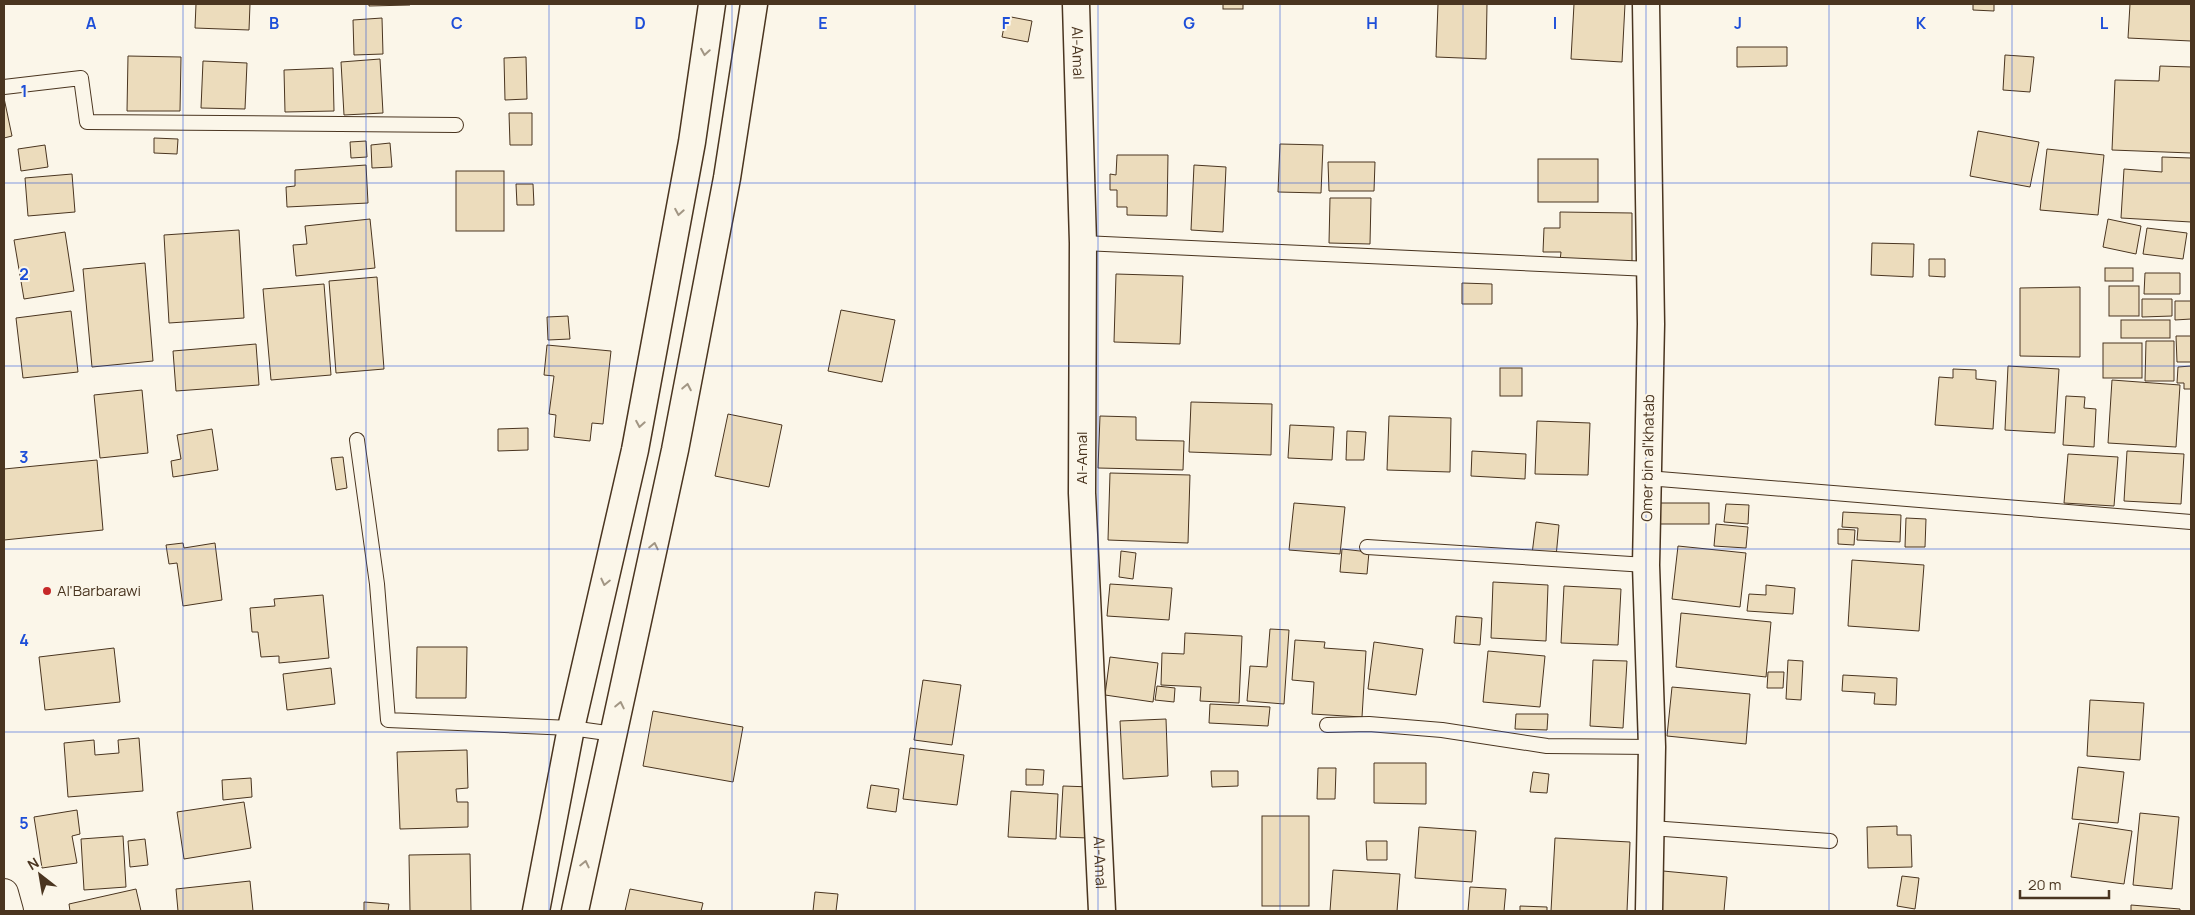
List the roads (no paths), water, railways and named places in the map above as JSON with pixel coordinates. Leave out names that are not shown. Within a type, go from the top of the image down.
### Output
[{"type":"highway","points":[[4,893],[9,911]]},
{"type":"street","points":[[536,911],[571,728],[635,450],[692,142],[712,4]]},
{"type":"street","points":[[575,911],[684,401],[727,178],[754,4]]},
{"type":"street","name":"Al-Amal","points":[[1076,4],[1083,243],[1082,493],[1102,911]]},
{"type":"street","name":"Omer bin al'khatab","points":[[1646,4],[1650,269],[1646,565],[1652,746],[1649,911]]},
{"type":"lane","points":[[4,87],[81,78],[87,122],[456,125]]},
{"type":"lane","points":[[1083,243],[1650,269]]},
{"type":"lane","points":[[357,440],[377,584],[388,720],[571,728],[614,734]]},
{"type":"lane","points":[[1647,478],[2191,522]]},
{"type":"lane","points":[[1367,547],[1646,565]]},
{"type":"lane","points":[[1327,725],[1369,724],[1442,730],[1547,746],[1652,746]]},
{"type":"lane","points":[[1651,828],[1830,841]]},
{"type":"place","name":"Al'Barbarawi","points":[[47,591]]}]
